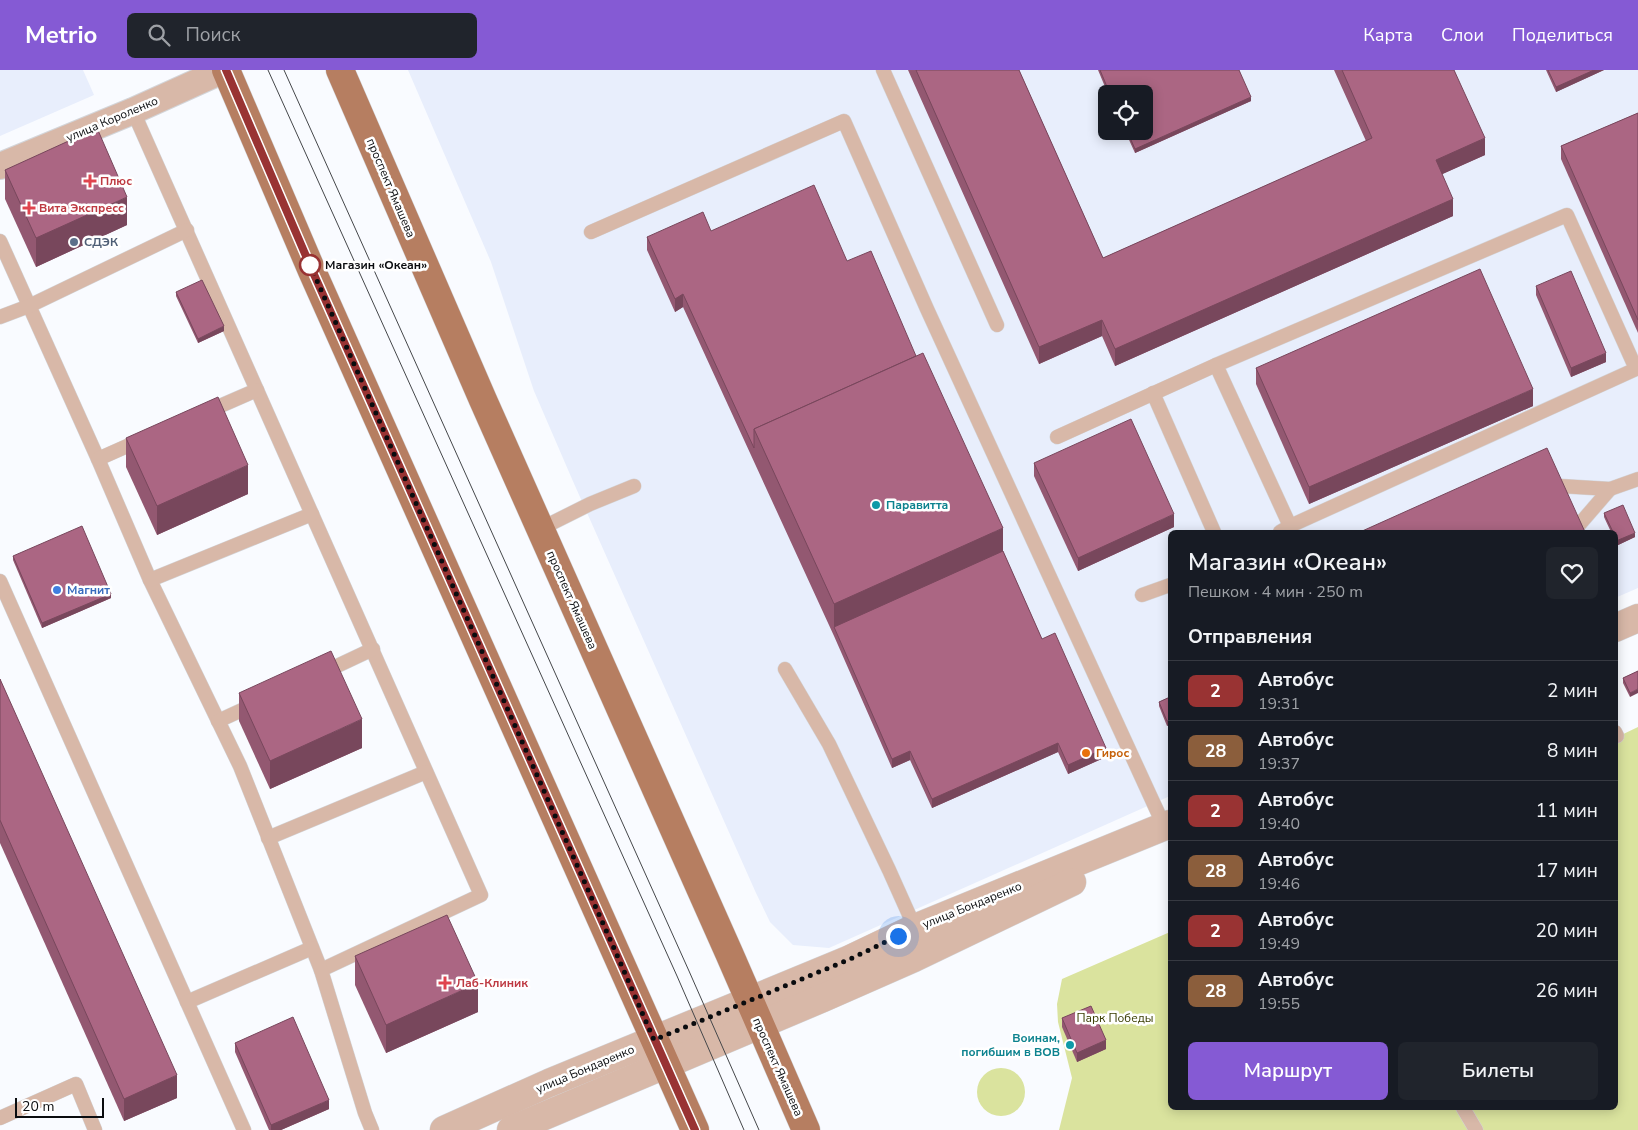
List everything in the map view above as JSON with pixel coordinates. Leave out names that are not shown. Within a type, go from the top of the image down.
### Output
[{"type":"main road","points":[[225,70],[312,270],[695,1130]]},
{"type":"main road","name":"проспект Ямашева","points":[[340,70],[540,529],[806,1130]]},
{"type":"street","name":"улица Короленко","points":[[0,166],[133,111],[225,70]]},
{"type":"street","points":[[1618,627],[1638,618]]},
{"type":"street","name":"улица Бондаренко","points":[[444,1130],[549,1084],[848,960],[915,928],[1168,828]]},
{"type":"street","name":"улица Бондаренко","points":[[511,1130],[914,958],[1168,828]]},
{"type":"lane","points":[[883,70],[997,324]]},
{"type":"lane","points":[[133,111],[481,895],[321,970]]},
{"type":"lane","points":[[592,232],[844,121],[927,309],[1168,828]]},
{"type":"lane","points":[[1057,437],[1216,366],[1567,215],[1636,369],[1285,529],[1216,366]]},
{"type":"lane","points":[[0,318],[187,230]]},
{"type":"lane","points":[[0,241],[150,580],[240,766],[321,970],[365,1113],[372,1130]]},
{"type":"lane","points":[[195,417],[257,390]]},
{"type":"lane","points":[[1153,394],[1213,530]]},
{"type":"lane","points":[[98,459],[160,432]]},
{"type":"lane","points":[[1560,486],[1610,489],[1638,478]]},
{"type":"lane","points":[[540,529],[590,504],[634,486]]},
{"type":"lane","points":[[1578,526],[1610,489]]},
{"type":"lane","points":[[150,580],[312,514]]},
{"type":"lane","points":[[0,581],[244,1130]]},
{"type":"lane","points":[[1142,595],[1168,586]]},
{"type":"lane","points":[[304,681],[373,649]]},
{"type":"lane","points":[[784,669],[829,744],[890,870],[915,928]]},
{"type":"lane","points":[[218,721],[270,697]]},
{"type":"lane","points":[[268,838],[426,772]]},
{"type":"lane","points":[[187,1002],[312,948]]},
{"type":"lane","points":[[0,1118],[76,1084],[95,1130]]},
{"type":"lane","points":[[1464,1110],[1476,1130]]},
{"type":"shaded area","points":[[0,70],[83,70],[94,95],[0,136]]},
{"type":"shaded area","points":[[408,70],[1638,70],[1638,588],[1618,597],[1618,530],[1168,530],[1168,797],[829,948],[793,945],[770,922],[534,391],[491,262]]},
{"type":"green space","name":"Парк Победы","points":[[1638,727],[1638,1130],[1059,1130],[1072,1078],[1058,1022],[1057,1004],[1062,979],[1168,933],[1168,1110],[1618,1110],[1618,737]]},
{"type":"green space","points":[[996,1068],[1006,1068],[1018,1075],[1025,1087],[1025,1097],[1018,1109],[1006,1116],[996,1116],[988,1112],[981,1105],[977,1097],[977,1087],[981,1079],[988,1072]]},
{"type":"building","points":[[916,70],[1019,70],[1103,258],[1372,138],[1342,70],[1454,70],[1485,138],[1436,160],[1453,199],[1115,349],[1102,320],[1039,347]]},
{"type":"building","points":[[1100,70],[1239,70],[1251,97],[1135,149],[1131,140],[1153,140],[1153,85],[1106,85]]},
{"type":"building","points":[[1548,70],[1594,70],[1556,87]]},
{"type":"building","points":[[1638,113],[1638,320],[1561,146]]},
{"type":"building","points":[[97,128],[127,197],[36,238],[5,170]]},
{"type":"building","points":[[814,185],[847,261],[871,251],[916,356],[754,429],[754,448],[683,294],[675,299],[647,237],[703,212],[711,231]]},
{"type":"building","points":[[1480,269],[1533,389],[1309,487],[1256,368]]},
{"type":"building","points":[[1571,271],[1606,353],[1571,368],[1536,286]]},
{"type":"building","points":[[202,280],[224,326],[198,339],[176,292]]},
{"type":"building","name":"Паравитта","points":[[923,353],[1003,528],[834,604],[754,429]]},
{"type":"building","points":[[218,397],[248,465],[157,506],[126,438]]},
{"type":"building","points":[[1131,419],[1174,514],[1078,558],[1034,463]]},
{"type":"building","points":[[1547,448],[1584,530],[1364,530]]},
{"type":"building","points":[[1623,505],[1635,533],[1618,540],[1618,530],[1612,530],[1604,513]]},
{"type":"building","points":[[82,526],[111,594],[42,623],[13,556]]},
{"type":"building","points":[[1003,551],[1042,639],[1055,633],[1106,748],[1068,765],[1058,743],[932,799],[910,751],[892,759],[834,627]]},
{"type":"building","points":[[331,651],[362,719],[270,761],[239,693]]},
{"type":"building","points":[[1638,671],[1638,689],[1630,693],[1623,678]]},
{"type":"building","points":[[0,679],[177,1075],[124,1099],[0,820]]},
{"type":"building","points":[[1168,698],[1168,721],[1167,721],[1159,702]]},
{"type":"building","points":[[447,915],[478,983],[386,1025],[355,956]]},
{"type":"building","points":[[1091,1006],[1106,1040],[1077,1053],[1062,1018]]},
{"type":"building","points":[[293,1017],[329,1100],[271,1125],[235,1043]]},
{"type":"tram line","points":[[268,70],[677,976],[744,1130]]},
{"type":"tram line","points":[[284,70],[759,1130]]},
{"type":"bus line","name":"2","points":[[226,70],[312,270],[695,1130]]},
{"type":"place","name":"Плюс","points":[[90,181]]},
{"type":"place","name":"Вита Экспресс","points":[[29,208]]},
{"type":"place","name":"СДЭК","points":[[74,242]]},
{"type":"place","name":"Магазин «Океан»","points":[[310,265]]},
{"type":"place","name":"Паравитта","points":[[876,505]]},
{"type":"place","name":"Магнит","points":[[57,590]]},
{"type":"place","name":"Гирос","points":[[1086,753]]},
{"type":"place","name":"Лаб-Клиник","points":[[445,983]]},
{"type":"place","name":"Воинам, погибшим в ВОВ","points":[[1070,1045]]},
{"type":"route","points":[[310,265],[654,1040],[848,960],[898,936]]}]
